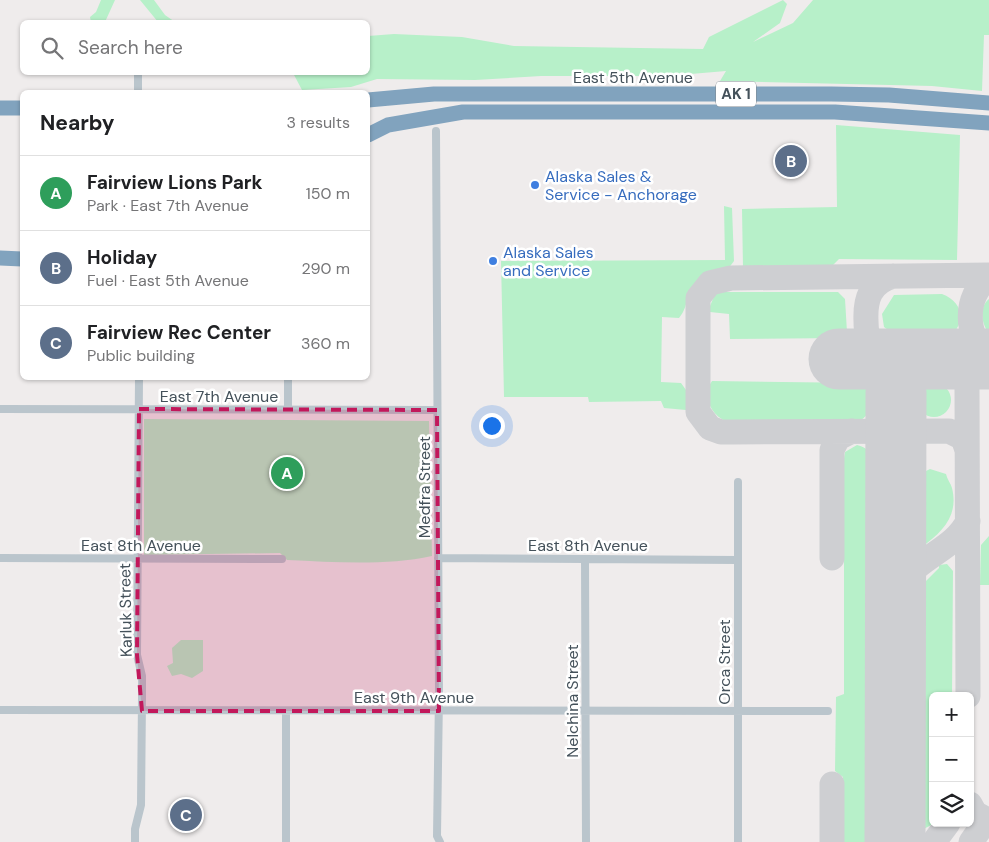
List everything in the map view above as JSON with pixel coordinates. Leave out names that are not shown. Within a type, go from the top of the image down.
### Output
[{"type":"highway","name":"East 5th Avenue","points":[[370,100],[434,94],[840,94],[989,102]]},
{"type":"highway","points":[[0,108],[20,108]]},
{"type":"highway","name":"AK 1","points":[[370,134],[388,125],[463,112],[835,112],[989,123]]},
{"type":"highway","points":[[0,258],[20,259]]},
{"type":"street","points":[[138,75],[138,90]]},
{"type":"street","name":"Medfra Street","points":[[436,131],[439,710],[437,836],[440,842]]},
{"type":"street","name":"Karluk Street","points":[[135,842],[135,829],[141,805],[142,676],[137,655],[140,380]]},
{"type":"street","points":[[288,380],[288,410]]},
{"type":"street","name":"East 7th Avenue","points":[[0,409],[438,410]]},
{"type":"street","name":"Orca Street","points":[[738,482],[738,842]]},
{"type":"street","name":"East 8th Avenue","points":[[0,558],[282,559]]},
{"type":"street","name":"East 8th Avenue","points":[[438,558],[737,560]]},
{"type":"street","name":"Nelchina Street","points":[[585,559],[586,842]]},
{"type":"street","name":"East 9th Avenue","points":[[0,710],[828,710]]},
{"type":"street","points":[[286,710],[286,842]]},
{"type":"highlighted area","points":[[139,409],[437,410],[439,711],[142,711],[137,655]]},
{"type":"green space","points":[[101,0],[115,0],[106,20],[91,20],[90,17],[96,12]]},
{"type":"green space","points":[[140,0],[154,0],[165,15],[172,20],[156,20]]},
{"type":"green space","points":[[783,0],[787,4],[780,23],[753,42],[793,23],[813,0],[989,0],[989,35],[984,35],[982,91],[932,86],[720,81],[726,71],[667,76],[541,76],[475,80],[377,79],[351,87],[302,90],[294,75],[370,75],[370,36],[394,34],[462,37],[514,46],[703,49],[709,37]]},
{"type":"green space","points":[[836,125],[960,135],[957,260],[839,259],[833,265],[824,268],[743,268],[742,209],[837,207]]},
{"type":"green space","points":[[724,206],[732,208],[734,261],[728,269],[709,273],[694,284],[679,318],[662,317],[661,382],[681,383],[686,390],[686,410],[664,408],[661,401],[589,402],[588,397],[504,397],[501,261],[725,260]]},
{"type":"green space","points":[[723,292],[838,292],[845,299],[847,332],[841,338],[730,339],[729,314],[710,312],[710,306],[715,294]]},
{"type":"green space","points":[[942,294],[954,301],[960,311],[957,329],[952,335],[895,335],[884,327],[882,314],[894,295]]},
{"type":"green space","points":[[989,299],[989,334],[984,326],[982,311]]},
{"type":"green space","points":[[712,381],[865,383],[871,393],[872,403],[869,412],[861,420],[728,422],[717,416],[710,405],[708,393]]},
{"type":"green space","points":[[934,383],[941,384],[946,388],[950,393],[950,407],[946,412],[941,416],[934,417],[927,416],[922,412],[918,407],[917,400],[918,393],[922,388],[927,384]]},
{"type":"green space","points":[[144,419],[429,421],[432,556],[397,561],[323,562],[287,560],[280,553],[144,555]]},
{"type":"green space","points":[[857,445],[862,446],[868,451],[873,461],[874,470],[874,842],[844,842],[843,777],[835,771],[836,697],[844,694],[844,458],[845,452]]},
{"type":"green space","points":[[930,469],[946,474],[954,498],[951,515],[947,522],[922,547],[917,545],[915,492],[920,474]]},
{"type":"green space","points":[[989,536],[989,585],[980,585],[981,545]]},
{"type":"green space","points":[[947,564],[953,571],[952,692],[929,692],[929,826],[918,832],[914,818],[917,599],[923,584],[939,568],[939,565]]},
{"type":"green space","points":[[181,640],[203,640],[203,671],[192,678],[181,674],[172,676],[167,666],[173,663],[172,648]]},
{"type":"taxiway","points":[[967,450],[963,438],[949,431],[721,432],[710,428],[698,412],[698,298],[710,283],[731,278],[989,275]]},
{"type":"taxiway","points":[[893,276],[879,283],[870,293],[866,313],[866,328],[867,335],[876,349],[898,359]]},
{"type":"taxiway","points":[[989,279],[975,295],[971,305],[970,316],[971,328],[975,338],[989,354]]},
{"type":"taxiway","points":[[945,359],[960,370],[965,378],[967,388],[968,692]]},
{"type":"taxiway","points":[[832,558],[832,450],[838,438],[852,431]]},
{"type":"taxiway","points":[[896,598],[901,585],[909,574],[951,541],[961,532],[968,521]]},
{"type":"taxiway","points":[[832,784],[832,842]]},
{"type":"taxiway","points":[[974,811],[989,821]]},
{"type":"taxiway","points":[[892,842],[896,822]]},
{"type":"taxiway","points":[[971,842],[980,829],[989,824]]},
{"type":"taxiway","points":[[934,842],[945,827]]},
{"type":"runway","points":[[839,359],[989,359]]},
{"type":"runway","points":[[895,842],[896,392]]},
{"type":"place","name":"Holiday","points":[[791,161]]},
{"type":"place","name":"Alaska Sales & Service - Anchorage","points":[[535,185]]},
{"type":"place","name":"Alaska Sales and Service","points":[[493,261]]},
{"type":"place","name":"Fairview Lions Park","points":[[287,473]]},
{"type":"place","name":"Fairview Rec Center","points":[[186,815]]}]
